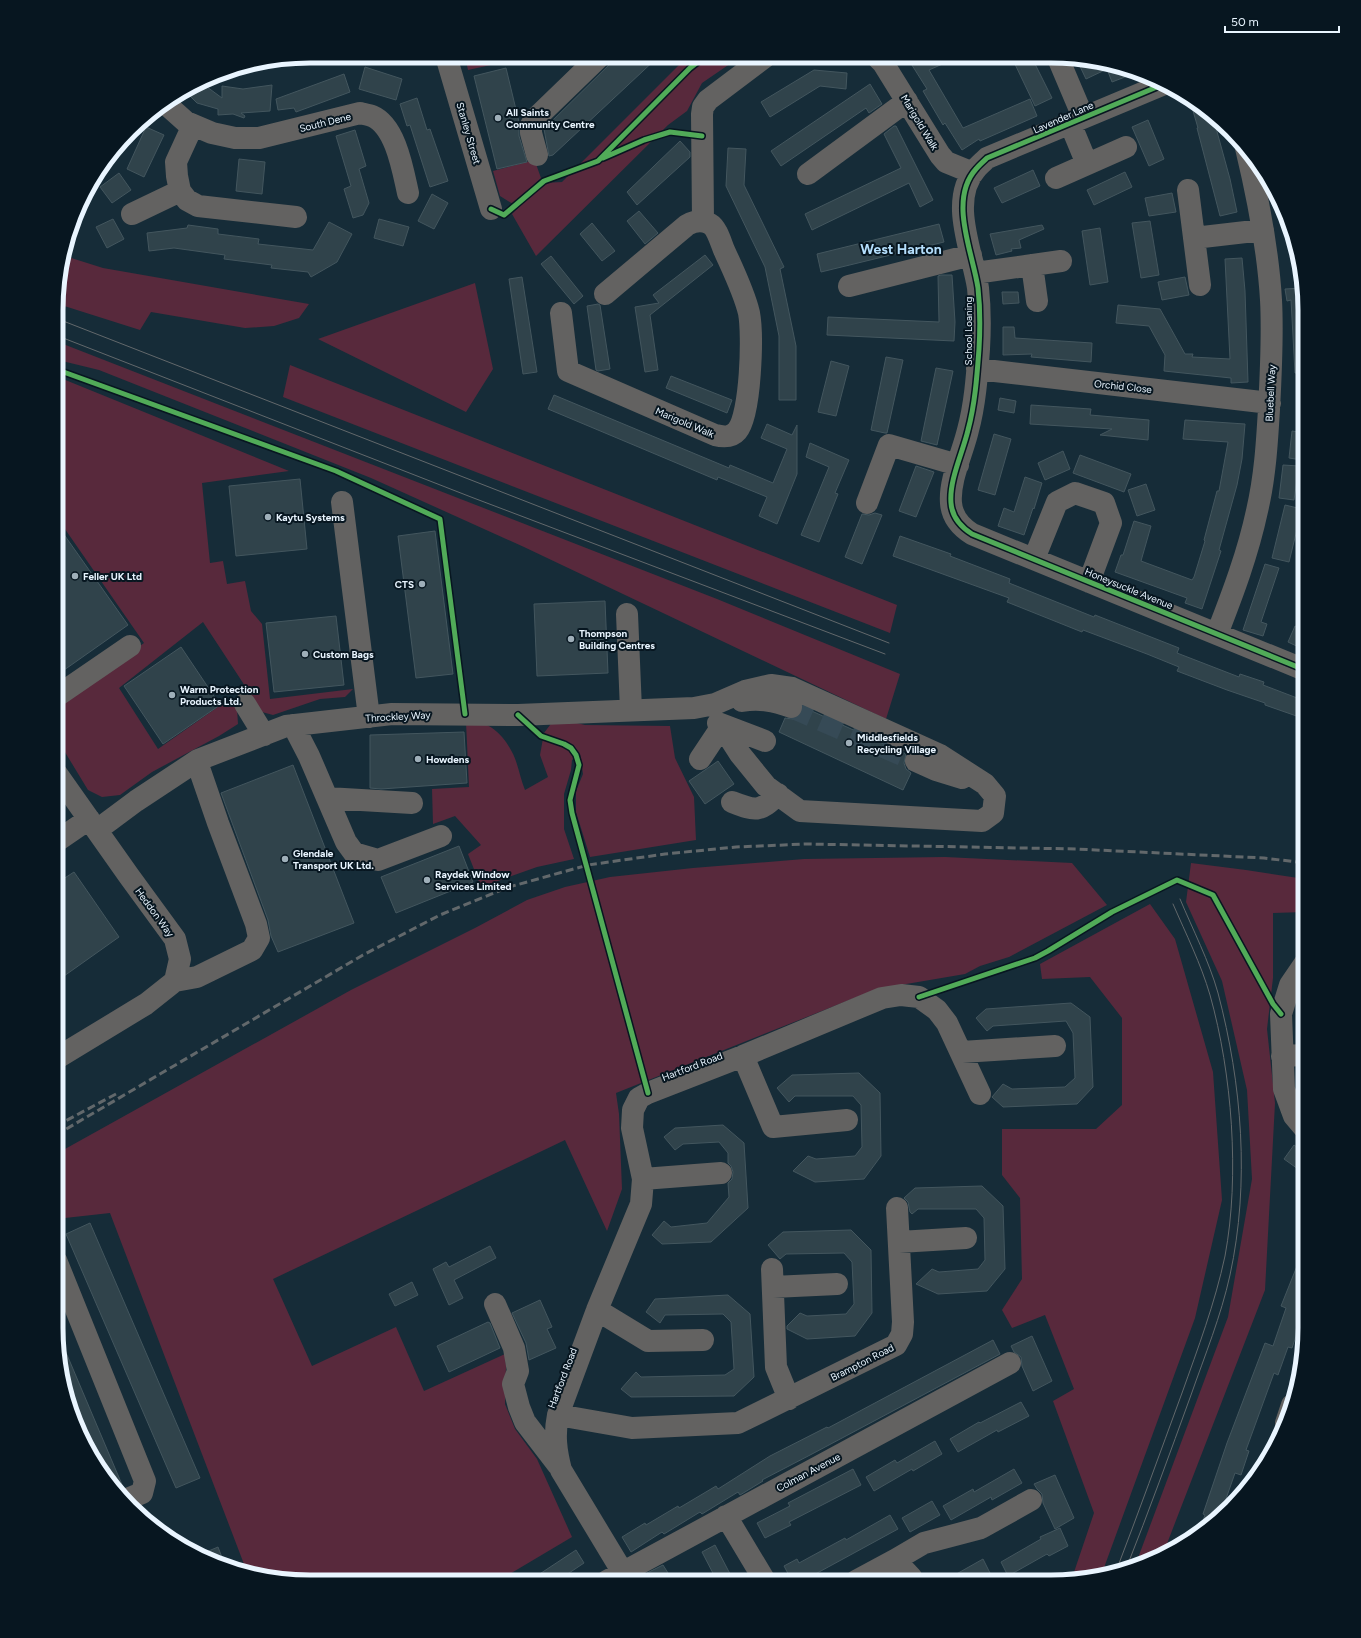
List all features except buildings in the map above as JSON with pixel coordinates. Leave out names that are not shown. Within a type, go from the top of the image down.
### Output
[{"type":"street","name":"Stanley Street","points":[[448,63],[491,209]]},
{"type":"street","points":[[537,155],[531,133],[531,125],[537,117],[593,63]]},
{"type":"street","points":[[606,294],[687,225],[694,221],[703,221],[703,107],[708,100],[757,63]]},
{"type":"street","name":"Marigold Walk","points":[[881,63],[940,155],[946,162],[973,172]]},
{"type":"street","points":[[1060,64],[1077,120],[1087,164]]},
{"type":"street","name":"Lavender Lane","points":[[973,172],[987,158],[1157,87]]},
{"type":"street","points":[[808,174],[907,101]]},
{"type":"street","name":"South Dene","points":[[170,107],[186,122],[212,133],[235,138],[259,138],[360,113],[374,117],[388,129],[396,147],[408,193]]},
{"type":"street","points":[[194,125],[176,162],[176,176],[180,191],[187,200],[198,206],[296,217]]},
{"type":"street","points":[[1056,178],[1126,147]]},
{"type":"street","name":"Bluebell Way","points":[[1218,634],[1242,568],[1258,509],[1264,473],[1270,403],[1272,324],[1271,298],[1263,230],[1250,164]]},
{"type":"street","name":"School Loaning","points":[[954,513],[951,505],[950,492],[969,429],[977,369],[979,332],[978,289],[962,213],[964,197],[973,172]]},
{"type":"street","points":[[1188,190],[1200,285]]},
{"type":"street","points":[[132,214],[180,191]]},
{"type":"street","name":"Marigold Walk","points":[[561,313],[568,371],[715,436],[731,436],[738,430],[745,409],[751,372],[751,333],[748,313],[736,276],[716,232],[711,224],[703,221]]},
{"type":"street","points":[[1194,238],[1263,230]]},
{"type":"street","points":[[849,286],[973,264],[1032,265],[1061,261]]},
{"type":"street","points":[[1032,265],[1037,301]]},
{"type":"street","name":"Orchid Close","points":[[977,369],[1270,403]]},
{"type":"street","points":[[867,503],[889,445],[958,466]]},
{"type":"street","points":[[1034,559],[1057,502],[1075,493],[1104,503],[1111,523],[1090,582]]},
{"type":"street","points":[[342,502],[369,717]]},
{"type":"street","name":"Honeysuckle Avenue","points":[[954,513],[963,528],[972,534],[1298,667]]},
{"type":"street","points":[[627,614],[631,710]]},
{"type":"street","points":[[63,692],[130,646]]},
{"type":"street","points":[[715,704],[745,690],[771,685],[792,688],[940,755],[985,784],[995,796],[993,813],[982,821],[800,811],[766,786],[740,754],[722,726]]},
{"type":"street","points":[[715,704],[753,699],[771,701],[791,707]]},
{"type":"street","points":[[245,704],[264,735]]},
{"type":"street","name":"Throckley Way","points":[[63,838],[136,801],[196,762],[286,726],[392,714],[518,715],[694,708],[715,704]]},
{"type":"street","points":[[694,708],[722,726],[765,741]]},
{"type":"street","points":[[293,725],[309,756],[346,842],[354,853],[378,860],[441,836]]},
{"type":"street","points":[[700,759],[722,726]]},
{"type":"street","points":[[916,761],[936,770],[985,784]]},
{"type":"street","points":[[63,1054],[146,1004],[175,981],[197,977],[252,950],[259,938],[256,924],[196,762]]},
{"type":"street","name":"Heddon Way","points":[[63,782],[175,939],[180,959],[175,981]]},
{"type":"street","points":[[732,802],[744,807],[758,809],[767,805],[778,794]]},
{"type":"street","points":[[328,798],[412,803]]},
{"type":"street","points":[[1298,973],[1290,985],[1281,1014],[1284,1089],[1294,1116],[1298,1120]]},
{"type":"street","name":"Hartford Road","points":[[617,1575],[561,1470],[556,1449],[555,1429],[558,1415],[597,1310],[641,1204],[643,1179],[632,1128],[633,1110],[639,1098],[882,998],[901,995],[919,997],[937,1010],[947,1023],[962,1052],[980,1094]]},
{"type":"street","points":[[962,1052],[1055,1046]]},
{"type":"street","points":[[1282,1056],[1298,1055]]},
{"type":"street","points":[[743,1056],[773,1128],[847,1120]]},
{"type":"street","points":[[643,1179],[721,1172]]},
{"type":"street","name":"Brampton Road","points":[[558,1415],[632,1428],[738,1423],[896,1345],[902,1334],[903,1322],[897,1208]]},
{"type":"street","points":[[899,1242],[966,1238]]},
{"type":"street","points":[[63,1277],[145,1482],[142,1492],[130,1498]]},
{"type":"street","points":[[789,1399],[776,1367],[772,1278],[837,1284]]},
{"type":"street","points":[[494,1304],[514,1348],[518,1371],[513,1384],[518,1408],[525,1422],[561,1470]]},
{"type":"street","points":[[597,1310],[648,1341],[703,1340]]},
{"type":"street","name":"Colman Avenue","points":[[624,1575],[726,1516],[1010,1363]]},
{"type":"street","points":[[868,1575],[924,1543],[981,1528],[1031,1500]]},
{"type":"street","points":[[726,1516],[761,1575]]},
{"type":"street","points":[[895,1560],[909,1575]]},
{"type":"shaded area","points":[[466,63],[500,63],[468,70]]},
{"type":"shaded area","points":[[682,63],[731,63],[702,83],[687,111],[668,125],[536,256],[512,214],[543,183],[562,182]]},
{"type":"shaded area","points":[[531,161],[536,164],[541,178],[513,204],[500,196],[493,171]]},
{"type":"shaded area","points":[[69,257],[103,268],[309,304],[299,318],[274,326],[245,328],[151,312],[140,330],[63,306],[65,278]]},
{"type":"shaded area","points":[[475,283],[493,369],[466,412],[318,339]]},
{"type":"shaded area","points":[[63,344],[717,599],[900,674],[886,719],[524,547],[371,478],[99,370],[63,361]]},
{"type":"shaded area","points":[[290,365],[897,605],[890,633],[283,397]]},
{"type":"shaded area","points":[[63,379],[289,471],[202,483],[210,563],[223,561],[227,584],[245,581],[251,611],[262,624],[270,699],[353,689],[345,697],[320,699],[273,715],[262,712],[203,622],[119,688],[158,749],[232,697],[237,709],[238,724],[219,736],[152,772],[120,795],[102,797],[88,790],[63,749],[63,701],[144,643],[63,526]]},
{"type":"shaded area","points":[[564,720],[585,725],[670,726],[675,758],[694,797],[696,840],[590,857],[576,812],[576,791],[583,774],[580,754],[572,760],[571,770],[564,794],[564,829],[574,859],[537,867],[481,887],[468,854],[481,845],[455,816],[433,824],[432,789],[469,787],[466,722],[474,722],[487,725],[494,729],[504,739],[514,756],[525,790],[548,777],[540,755],[544,733],[553,721]]},
{"type":"shaded area","points":[[945,857],[1072,863],[1107,905],[1009,957],[980,966],[965,974],[877,989],[616,1093],[619,1114],[622,1189],[607,1231],[565,1140],[273,1279],[312,1366],[396,1327],[424,1391],[505,1354],[505,1404],[515,1429],[537,1459],[572,1537],[508,1575],[310,1575],[278,1573],[245,1567],[110,1213],[63,1218],[63,1150],[351,990],[475,928],[527,900],[565,887],[610,877],[693,868],[804,859]]},
{"type":"shaded area","points":[[1191,863],[1298,878],[1298,912],[1273,913],[1273,978],[1267,1029],[1275,1103],[1265,1290],[1166,1547],[1138,1559],[1228,1317],[1252,1179],[1247,1090],[1222,981],[1186,902]]},
{"type":"shaded area","points":[[1150,904],[1175,939],[1213,1072],[1222,1200],[1195,1318],[1103,1569],[1083,1573],[1074,1574],[1094,1513],[1053,1401],[1074,1389],[1045,1315],[1012,1328],[1002,1310],[1022,1279],[1020,1198],[1002,1175],[1002,1129],[1096,1129],[1122,1105],[1122,1018],[1090,977],[1042,979],[1040,964]]},
{"type":"tunnel","points":[[791,707],[916,761]]},
{"type":"tram line","points":[[63,321],[889,643]]},
{"type":"tram line","points":[[63,338],[471,497],[885,654]]},
{"type":"tram line","points":[[1129,1562],[1217,1320],[1230,1275],[1240,1205],[1241,1169],[1238,1098],[1226,1027],[1218,993],[1210,969],[1180,899]]},
{"type":"tram line","points":[[1118,1566],[1206,1325],[1221,1274],[1230,1225],[1233,1159],[1224,1057],[1210,995],[1193,949],[1173,904]]},
{"type":"railway","points":[[63,1131],[363,955],[440,915],[509,887],[588,865],[665,854],[736,847],[806,844],[1076,849],[1264,858],[1298,862]]},
{"type":"railway","points":[[63,1122],[116,1094]]},
{"type":"cycle path","points":[[491,209],[504,215],[544,181],[598,161],[696,63]]},
{"type":"cycle path","points":[[1157,87],[987,158],[977,168],[968,182],[964,196],[963,211],[968,243],[978,288],[980,319],[979,349],[972,410],[966,439],[952,485],[951,503],[953,513],[964,528],[972,534],[1298,667]]},
{"type":"cycle path","points":[[603,158],[644,140],[670,132],[702,136]]},
{"type":"cycle path","points":[[63,372],[336,471],[440,519],[465,714]]},
{"type":"cycle path","points":[[518,715],[541,736],[564,744],[571,748],[576,755],[579,765],[570,800],[572,813],[648,1093]]},
{"type":"cycle path","points":[[919,997],[1035,958],[1112,912],[1177,880],[1213,895],[1273,1004],[1281,1014]]},
{"type":"place","name":"All Saints Community Centre","points":[[498,118]]},
{"type":"place","name":"Kaytu Systems","points":[[268,517]]},
{"type":"place","name":"Feller UK Ltd","points":[[75,576]]},
{"type":"place","name":"CTS","points":[[422,584]]},
{"type":"place","name":"Thompson Building Centres","points":[[571,639]]},
{"type":"place","name":"Custom Bags","points":[[305,654]]},
{"type":"place","name":"Warm Protection Products Ltd.","points":[[172,695]]},
{"type":"place","name":"Middlesfields Recycling Village","points":[[849,743]]},
{"type":"place","name":"Howdens","points":[[418,759]]},
{"type":"place","name":"Glendale Transport UK Ltd.","points":[[285,859]]},
{"type":"place","name":"Raydek Window Services Limited","points":[[427,880]]},
{"type":"district","name":"West Harton","points":[[901,249]]}]
